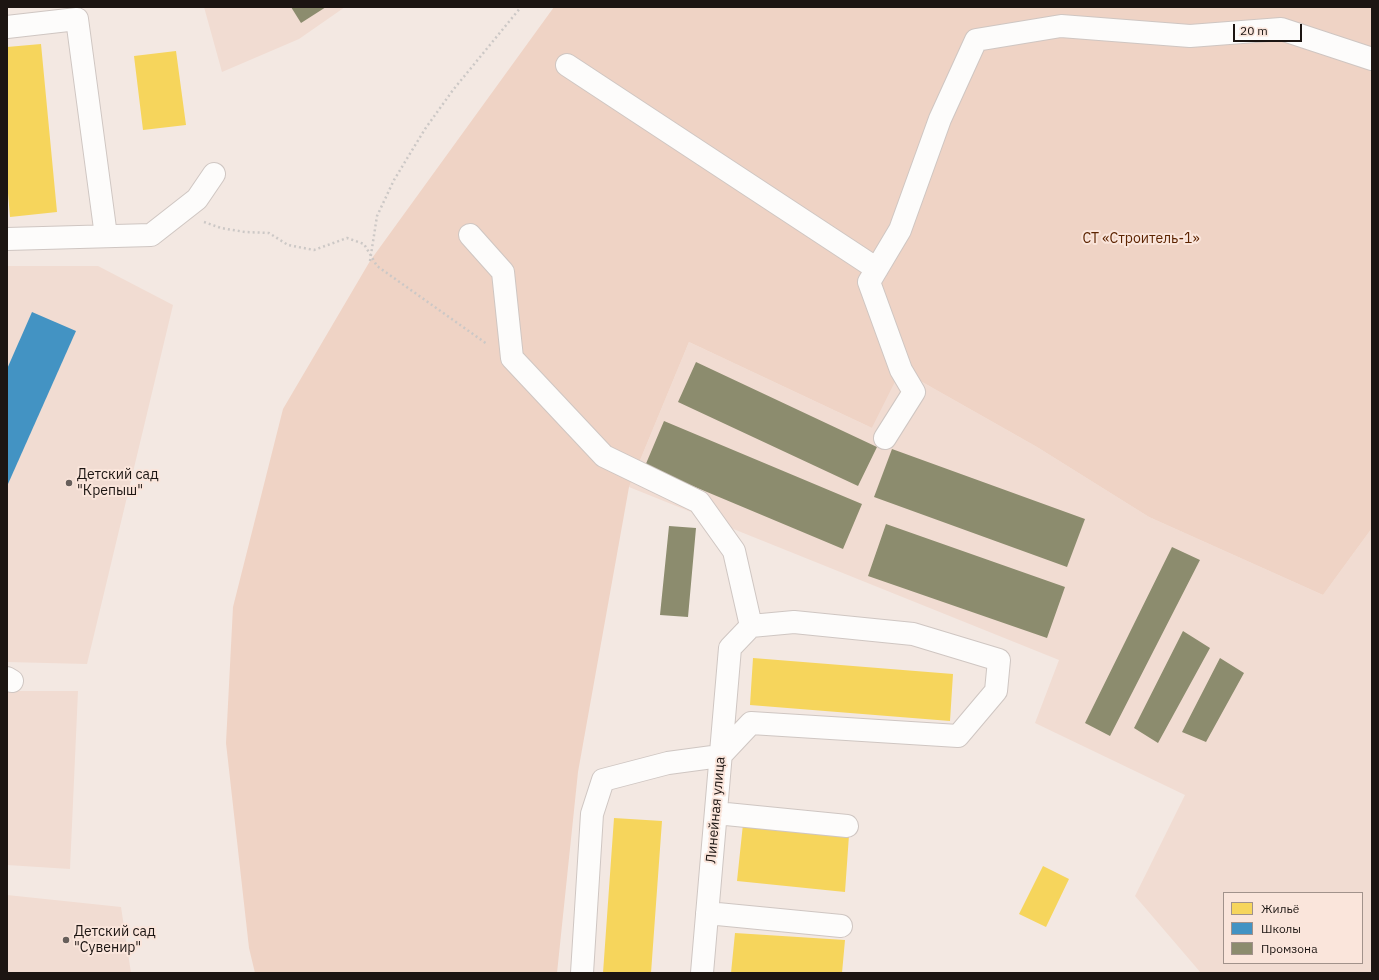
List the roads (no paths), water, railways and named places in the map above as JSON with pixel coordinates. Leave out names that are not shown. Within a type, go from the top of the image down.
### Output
[{"type":"street","points":[[7,27],[77,19],[106,236]]},
{"type":"street","points":[[885,438],[914,392],[901,370],[869,282],[900,230],[940,120],[976,40],[1061,26],[1190,36],[1281,29],[1372,59]]},
{"type":"street","points":[[568,65],[877,269]]},
{"type":"street","points":[[7,239],[151,235],[197,199],[214,174]]},
{"type":"street","points":[[470,235],[503,272],[512,358],[604,456],[699,502],[734,551],[751,626],[794,622],[913,634],[999,660],[996,691],[958,736],[751,724],[720,756],[668,763],[603,780],[592,814],[582,973]]},
{"type":"street","name":"Линейная улица","points":[[702,973],[730,648],[751,626]]},
{"type":"street","points":[[716,813],[847,826]]},
{"type":"street","points":[[707,913],[841,926]]},
{"type":"place","name":"Детский сад \"Крепыш\"","points":[[69,483]]},
{"type":"place","name":"Детский сад \"Сувенир\"","points":[[66,940]]},
{"type":"park label","name":"СТ «Строитель-1»","points":[[1141,239]]}]
